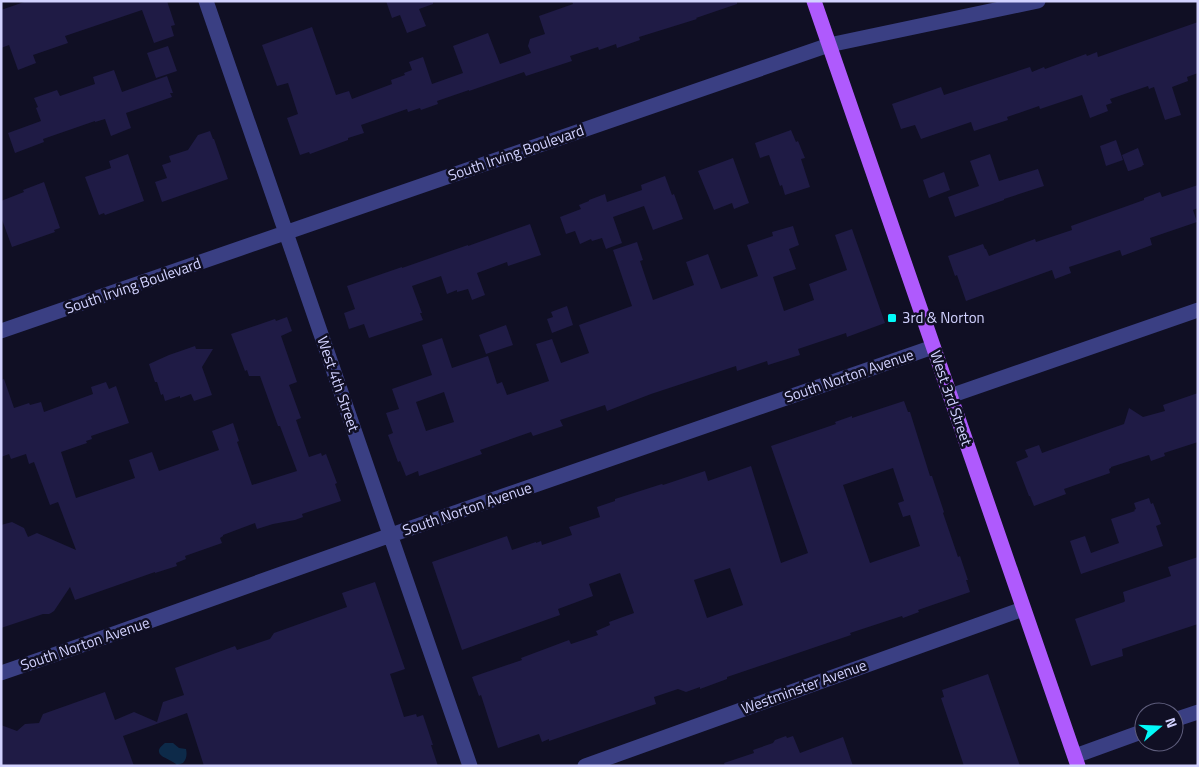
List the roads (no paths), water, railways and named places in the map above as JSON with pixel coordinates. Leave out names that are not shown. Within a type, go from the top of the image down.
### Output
[{"type":"main road","name":"West 3rd Street","points":[[814,1],[1076,761]]},
{"type":"street","name":"West 4th Street","points":[[206,1],[470,766]]},
{"type":"street","name":"South Irving Boulevard","points":[[1,331],[829,46],[1038,1]]},
{"type":"street","points":[[950,396],[1198,310]]},
{"type":"street","name":"South Norton Avenue","points":[[1,673],[933,347]]},
{"type":"street","name":"Westminster Avenue","points":[[585,766],[1023,609]]},
{"type":"street","points":[[1184,717],[1198,712]]},
{"type":"street","points":[[1076,761],[1134,735]]},
{"type":"water","points":[[165,743],[173,743],[179,748],[186,749],[183,763],[177,765],[160,754],[160,747]]},
{"type":"place","name":"3rd & Norton","points":[[892,318]]}]
